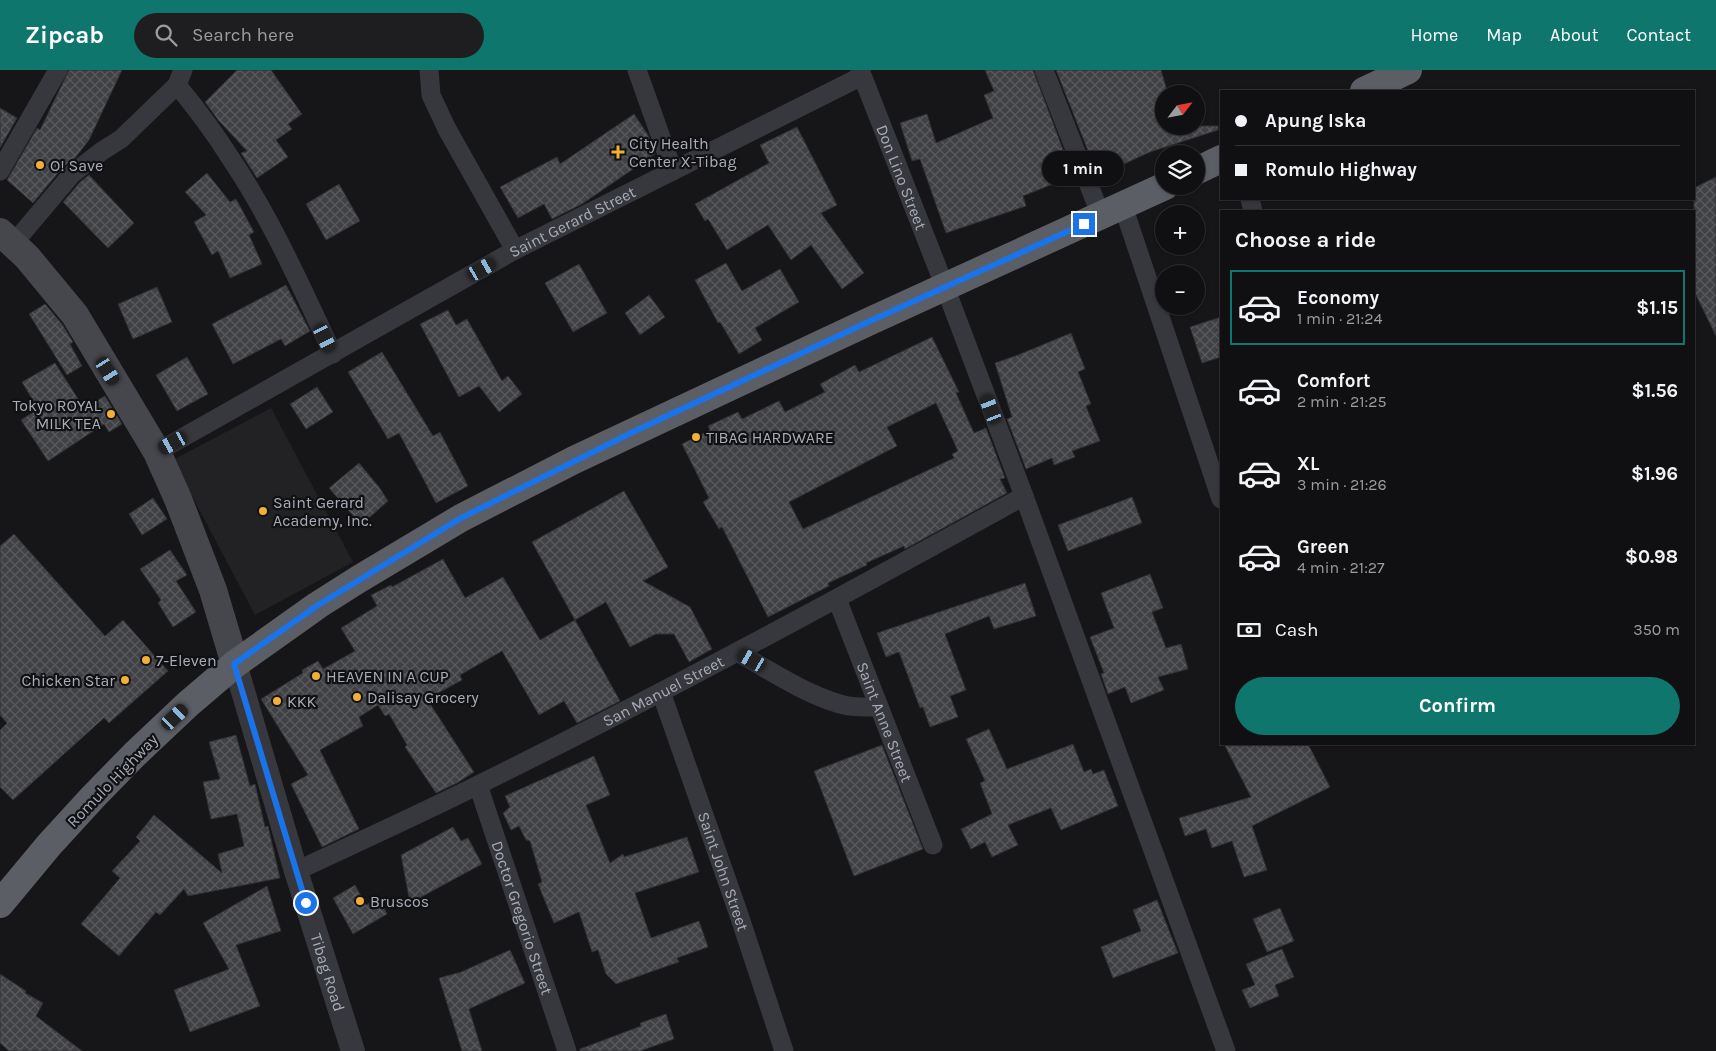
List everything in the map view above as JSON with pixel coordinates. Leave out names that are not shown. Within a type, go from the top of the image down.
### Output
[{"type":"highway","points":[[1366,90],[1408,70]]},
{"type":"highway","points":[[1205,168],[1220,160]]},
{"type":"highway","name":"Romulo Highway","points":[[0,904],[48,845],[134,755],[234,664],[318,605],[461,518],[635,431],[945,286],[1155,191]]},
{"type":"main road","points":[[7,238],[32,263],[75,315],[157,452],[178,499],[213,590],[234,664]]},
{"type":"street","points":[[0,170],[58,70]]},
{"type":"street","points":[[429,70],[431,95],[447,129],[515,250]]},
{"type":"street","points":[[637,70],[672,171]]},
{"type":"street","points":[[1044,70],[1112,211],[1220,496]]},
{"type":"street","name":"Saint Gerard Street","points":[[157,452],[515,250],[861,73]]},
{"type":"street","name":"Don Lino Street","points":[[861,73],[945,286],[1024,496],[1226,1051]]},
{"type":"street","points":[[7,238],[72,174],[121,139],[180,77],[257,201],[333,354]]},
{"type":"street","name":"San Manuel Street","points":[[296,871],[478,785],[661,692],[837,599],[1024,496]]},
{"type":"street","name":"Saint Anne Street","points":[[837,599],[933,845]]},
{"type":"street","points":[[737,652],[780,677],[824,699],[841,705],[878,707]]},
{"type":"street","name":"Tibag Road","points":[[234,664],[296,871],[353,1051]]},
{"type":"street","name":"Saint John Street","points":[[661,692],[738,912],[784,1051]]},
{"type":"street","name":"Doctor Gregorio Street","points":[[478,785],[567,1051]]},
{"type":"shaded area","name":"Saint Gerard Academy, Inc.","points":[[271,408],[353,562],[255,615],[173,460]]},
{"type":"building","points":[[69,70],[122,70],[89,140],[33,203],[7,180],[37,128],[40,130]]},
{"type":"building","points":[[237,70],[271,70],[302,114],[288,124],[292,129],[276,140],[288,157],[257,178],[241,153],[247,151],[219,121],[205,102]]},
{"type":"building","points":[[985,70],[1033,70],[1073,176],[1023,196],[1026,206],[946,233],[920,159],[912,161],[900,123],[927,114],[936,143],[993,118],[984,95],[994,91]]},
{"type":"building","points":[[1056,70],[1161,70],[1165,85],[1155,85],[1155,135],[1203,135],[1172,145],[1155,145],[1155,150],[1098,176]]},
{"type":"building","points":[[0,108],[17,118],[0,148]]},
{"type":"building","points":[[634,114],[648,135],[655,154],[582,204],[552,219],[544,204],[518,218],[500,187],[557,157],[560,164]]},
{"type":"building","points":[[1205,126],[1218,126],[1218,130],[1205,134]]},
{"type":"building","points":[[797,127],[837,205],[821,213],[864,273],[842,289],[811,245],[791,260],[768,225],[727,250],[708,219],[705,221],[695,204],[769,163],[760,145]]},
{"type":"building","points":[[207,173],[230,202],[236,199],[254,232],[249,235],[262,264],[230,278],[218,251],[212,255],[194,222],[206,215],[185,192]]},
{"type":"building","points":[[89,175],[134,223],[108,248],[63,202],[80,182]]},
{"type":"building","points":[[1716,177],[1716,336],[1695,293],[1695,188]]},
{"type":"building","points":[[339,184],[360,221],[326,240],[306,204]]},
{"type":"building","points":[[726,263],[742,291],[780,269],[799,302],[755,328],[762,340],[739,354],[720,322],[718,323],[695,280]]},
{"type":"building","points":[[579,264],[607,313],[573,332],[545,283]]},
{"type":"building","points":[[286,285],[310,331],[285,346],[281,339],[233,364],[212,324]]},
{"type":"building","points":[[157,287],[172,322],[133,339],[118,304]]},
{"type":"building","points":[[649,295],[665,317],[640,335],[625,313]]},
{"type":"building","points":[[45,304],[62,324],[73,342],[70,344],[82,366],[67,375],[29,314]]},
{"type":"building","points":[[448,310],[456,325],[467,319],[502,381],[508,376],[522,394],[499,412],[479,386],[459,397],[420,324]]},
{"type":"building","points":[[1220,317],[1220,357],[1202,363],[1190,327]]},
{"type":"building","points":[[1071,333],[1085,369],[1078,372],[1091,404],[1086,406],[1100,441],[1072,451],[1075,457],[1054,465],[1052,458],[1026,469],[1007,419],[1012,417],[995,363]]},
{"type":"building","points":[[932,337],[959,392],[956,393],[974,433],[986,428],[1005,478],[1000,479],[1007,493],[905,549],[904,546],[866,563],[867,565],[828,583],[829,586],[768,617],[722,527],[719,529],[703,502],[709,498],[682,444],[710,430],[708,426],[738,412],[742,419],[779,401],[785,412],[825,392],[820,384],[855,365],[859,372]],"holes":[[[936,403],[958,451],[952,454],[954,458],[803,529],[789,502],[897,446],[887,427]]]},
{"type":"building","points":[[382,352],[433,436],[440,432],[468,486],[436,503],[399,433],[388,439],[348,372]]},
{"type":"building","points":[[187,357],[208,394],[177,411],[156,375]]},
{"type":"building","points":[[55,363],[84,408],[105,396],[122,424],[109,432],[104,424],[48,461],[21,420],[38,409],[22,382]]},
{"type":"building","points":[[317,387],[333,412],[306,429],[290,404]]},
{"type":"building","points":[[359,463],[388,501],[361,525],[329,488]]},
{"type":"building","points":[[624,491],[668,567],[643,581],[690,607],[712,649],[689,662],[674,634],[656,634],[630,647],[606,602],[575,620],[532,542]]},
{"type":"building","points":[[1132,497],[1142,523],[1068,551],[1058,525]]},
{"type":"building","points":[[153,498],[167,519],[142,535],[129,514]]},
{"type":"building","points":[[14,534],[105,636],[123,620],[168,671],[109,723],[104,718],[13,800],[0,787],[0,730],[7,723],[0,715],[0,546]]},
{"type":"building","points":[[170,550],[187,575],[176,581],[196,612],[173,627],[158,603],[161,600],[140,569]]},
{"type":"building","points":[[443,559],[465,598],[503,577],[540,640],[575,620],[620,701],[577,723],[564,701],[539,715],[502,651],[460,675],[462,680],[427,699],[474,772],[436,793],[405,747],[407,745],[389,714],[385,716],[378,705],[359,717],[363,726],[320,750],[359,829],[322,847],[291,784],[308,775],[261,699],[303,673],[302,670],[318,661],[323,669],[355,651],[341,628],[377,606],[371,595],[391,585],[392,587]]},
{"type":"building","points":[[1150,574],[1163,608],[1152,612],[1166,648],[1181,644],[1188,669],[1158,677],[1164,690],[1131,703],[1125,687],[1108,694],[1101,674],[1104,673],[1090,637],[1114,628],[1101,593]]},
{"type":"building","points":[[1025,583],[1036,616],[994,629],[989,616],[945,634],[966,690],[950,696],[958,717],[930,727],[923,707],[920,708],[899,652],[886,657],[877,633]]},
{"type":"building","points":[[989,729],[1007,769],[1073,744],[1084,772],[1091,769],[1093,774],[1104,770],[1118,806],[1061,830],[1051,808],[1008,825],[1018,845],[992,857],[985,842],[971,849],[961,829],[992,814],[980,783],[985,781],[966,739]]},
{"type":"building","points":[[236,735],[250,786],[255,784],[265,827],[268,826],[280,878],[188,896],[184,889],[160,915],[156,912],[119,956],[81,924],[120,878],[112,871],[140,841],[136,837],[154,815],[222,873],[218,854],[244,846],[237,814],[211,819],[203,782],[220,779],[209,742]]},
{"type":"building","points":[[882,745],[923,849],[854,876],[814,771]]},
{"type":"building","points":[[1225,745],[1309,745],[1330,787],[1252,826],[1267,870],[1244,877],[1232,841],[1212,848],[1206,829],[1185,836],[1179,818],[1251,797]]},
{"type":"building","points":[[594,756],[610,795],[586,805],[610,863],[623,854],[624,857],[687,837],[699,872],[635,893],[651,938],[699,921],[708,947],[677,958],[679,962],[616,984],[606,974],[598,950],[592,952],[579,912],[554,923],[538,884],[542,882],[530,841],[526,840],[519,826],[511,830],[503,813],[510,807],[505,796]]},
{"type":"building","points":[[453,827],[461,841],[468,838],[482,864],[410,903],[401,855]]},
{"type":"building","points":[[355,885],[366,905],[379,898],[387,914],[353,934],[333,898]]},
{"type":"building","points":[[267,886],[281,931],[236,945],[260,1006],[190,1032],[174,990],[229,969],[203,923]]},
{"type":"building","points":[[1157,900],[1178,953],[1113,978],[1101,947],[1141,931],[1133,910]]},
{"type":"building","points":[[1280,908],[1294,941],[1267,952],[1253,919]]},
{"type":"building","points":[[1282,949],[1294,977],[1275,985],[1279,996],[1250,1008],[1242,990],[1255,985],[1246,964]]},
{"type":"building","points":[[510,950],[525,983],[469,1009],[482,1051],[462,1051],[439,978],[461,972]]},
{"type":"building","points":[[0,974],[26,991],[25,993],[43,1003],[36,1016],[82,1051],[9,1051],[0,1043]]},
{"type":"building","points":[[666,1014],[674,1039],[640,1051],[580,1051],[580,1049],[641,1026],[640,1023]]},
{"type":"place","name":"City Health Center X-Tibag","points":[[618,152]]},
{"type":"place","name":"O! Save","points":[[40,165]]},
{"type":"place","name":"Tokyo ROYAL MILK TEA","points":[[111,414]]},
{"type":"place","name":"TIBAG HARDWARE","points":[[696,437]]},
{"type":"place","name":"Saint Gerard Academy, Inc.","points":[[263,511]]},
{"type":"place","name":"7-Eleven","points":[[146,660]]},
{"type":"place","name":"HEAVEN IN A CUP","points":[[316,676]]},
{"type":"place","name":"Chicken Star","points":[[125,680]]},
{"type":"place","name":"Dalisay Grocery","points":[[357,697]]},
{"type":"place","name":"KKK","points":[[277,701]]},
{"type":"place","name":"Bruscos","points":[[360,901]]},
{"type":"route","points":[[306,903],[234,664],[318,605],[402,552],[461,518],[635,431],[1084,224]]}]
